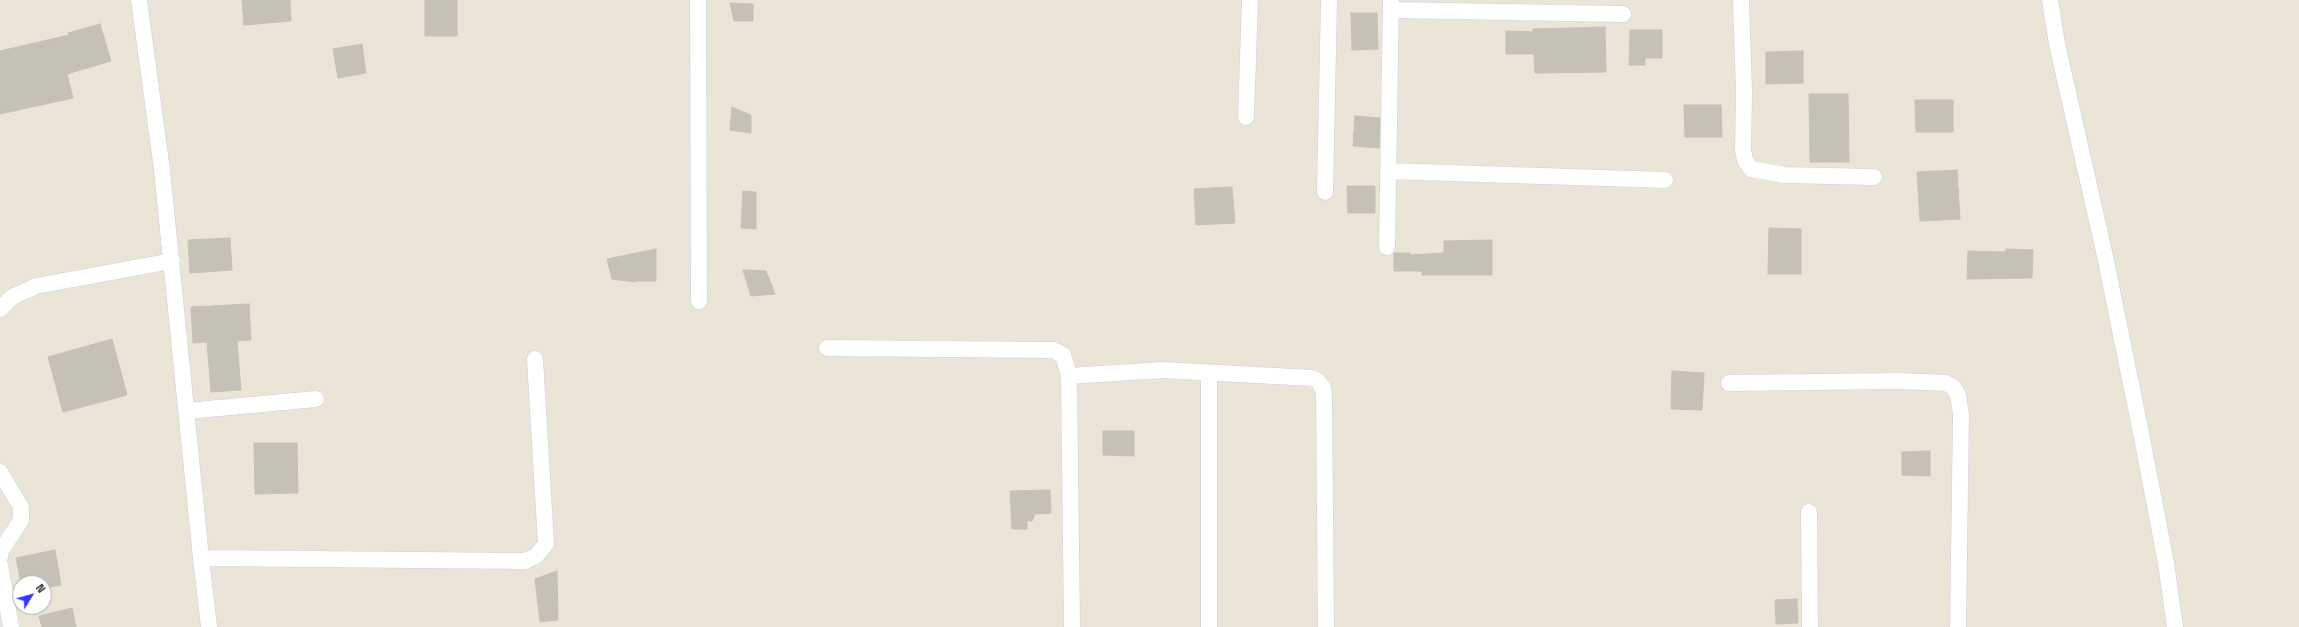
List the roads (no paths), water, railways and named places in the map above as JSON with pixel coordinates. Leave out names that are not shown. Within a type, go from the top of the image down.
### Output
[{"type":"street","points":[[139,0],[162,162],[209,627]]},
{"type":"street","points":[[698,0],[698,301]]},
{"type":"street","points":[[1246,117],[1250,0]]},
{"type":"street","points":[[1325,192],[1329,0]]},
{"type":"street","points":[[1741,0],[1744,94],[1743,150],[1745,160],[1751,169],[1786,175],[1874,177]]},
{"type":"street","points":[[2050,0],[2057,44],[2105,256],[2141,433],[2166,563],[2175,627]]},
{"type":"street","points":[[1386,247],[1391,5],[1623,14]]},
{"type":"street","points":[[1388,171],[1665,180]]},
{"type":"street","points":[[0,309],[12,296],[36,286],[172,261]]},
{"type":"street","points":[[827,348],[1053,350],[1063,355],[1070,376],[1072,627]]},
{"type":"street","points":[[201,558],[525,561],[536,556],[546,544],[534,360]]},
{"type":"street","points":[[1070,376],[1141,370],[1312,378],[1318,381],[1323,388],[1326,627]]},
{"type":"street","points":[[1209,627],[1210,373]]},
{"type":"street","points":[[1729,383],[1899,381],[1946,383],[1953,387],[1958,395],[1961,414],[1958,627]]},
{"type":"street","points":[[186,411],[316,399]]},
{"type":"street","points":[[0,472],[21,507],[21,520],[1,551],[0,557]]},
{"type":"street","points":[[1809,512],[1810,627]]},
{"type":"street","points":[[0,565],[11,627]]}]
